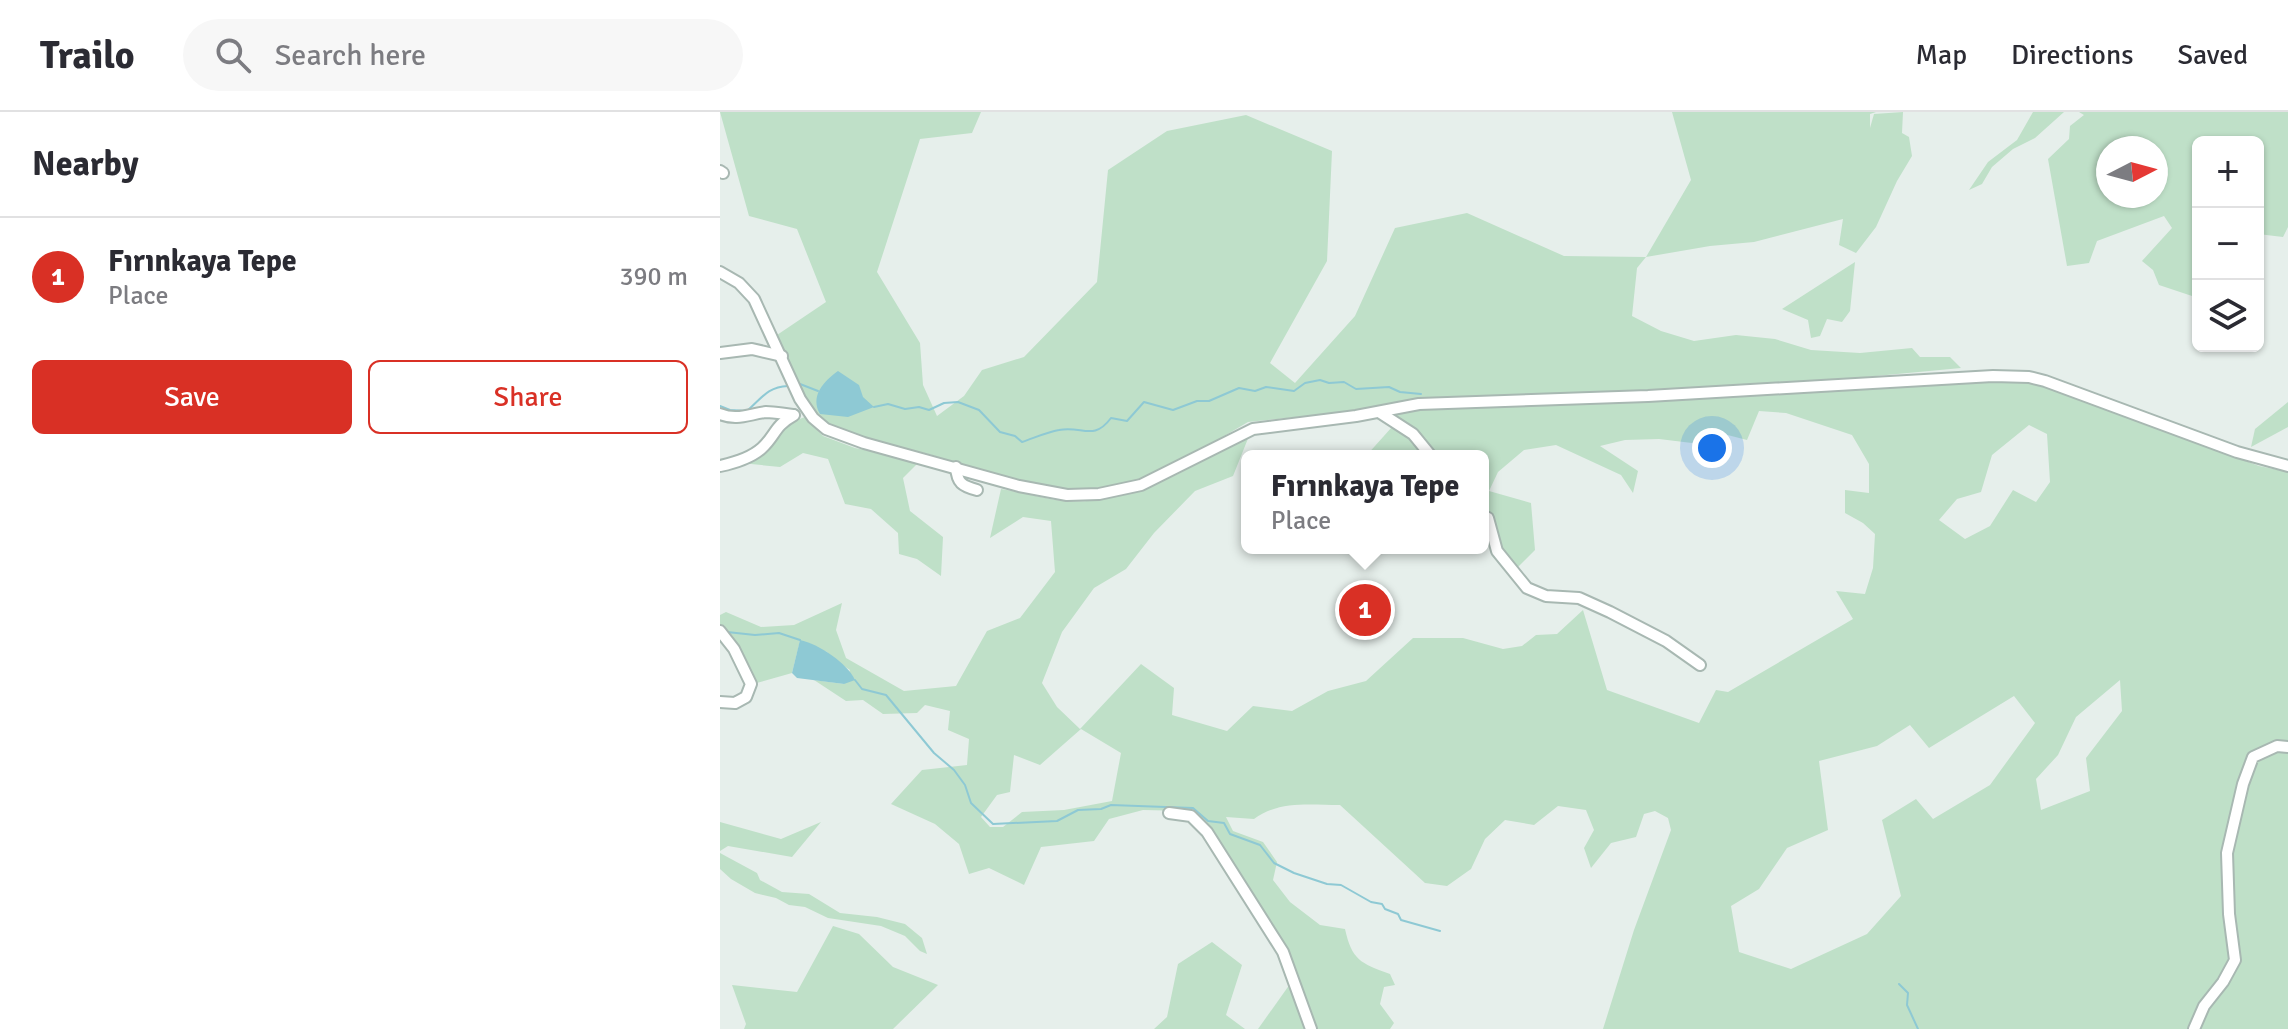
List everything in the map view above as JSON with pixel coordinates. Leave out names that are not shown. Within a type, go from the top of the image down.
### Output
[{"type":"street","points":[[720,272],[744,287],[758,306],[795,388],[809,413],[826,429],[846,438],[1039,491],[1067,495],[1099,494],[1149,482],[1253,429],[1419,404],[1648,396],[2012,376],[2061,385],[2237,452],[2288,466]]},
{"type":"street","points":[[720,353],[752,349],[763,344],[771,333]]},
{"type":"street","points":[[752,349],[782,356]]},
{"type":"street","points":[[720,414],[746,417],[765,412],[809,413]]},
{"type":"street","points":[[1379,412],[1413,434],[1426,450]]},
{"type":"street","points":[[720,466],[762,448],[779,424],[794,415]]},
{"type":"street","points":[[956,467],[957,480],[963,486],[977,490]]},
{"type":"street","points":[[1489,522],[1497,551],[1527,588],[1546,596],[1579,598],[1666,641],[1700,665]]},
{"type":"street","points":[[720,702],[735,703],[746,697],[751,684],[734,649],[721,639]]},
{"type":"street","points":[[2194,1029],[2204,1006],[2235,960],[2228,901],[2227,853],[2243,784],[2253,757],[2277,746],[2288,747]]},
{"type":"street","points":[[1169,813],[1191,816],[1207,832],[1283,952],[1311,1029]]},
{"type":"green space","points":[[720,112],[981,112],[972,133],[920,139],[877,272],[920,343],[923,385],[937,416],[964,396],[982,370],[1024,357],[1097,282],[1108,170],[1167,131],[1246,115],[1332,151],[1327,261],[1270,363],[1295,383],[1355,316],[1395,228],[1467,213],[1564,256],[1646,257],[1637,268],[1632,316],[1661,331],[1694,341],[1736,335],[1775,339],[1811,350],[1860,353],[1912,348],[1920,357],[1950,357],[1961,368],[1844,379],[1355,411],[1248,422],[1138,481],[1083,490],[1039,486],[836,430],[820,420],[806,405],[777,335],[826,302],[797,229],[749,216]]},
{"type":"green space","points":[[1672,112],[1876,112],[1870,114],[1870,128],[1874,114],[1903,112],[1902,133],[1909,137],[1912,156],[1876,227],[1856,253],[1839,245],[1843,219],[1754,242],[1646,257],[1691,180]]},
{"type":"green space","points":[[2033,112],[2064,112],[2035,138],[2013,149],[1992,167],[1982,184],[1969,190],[1988,162],[2017,140]]},
{"type":"green space","points":[[2079,112],[2288,112],[2288,227],[2283,237],[2264,235],[2264,136],[2192,136],[2192,296],[2159,285],[2153,270],[2142,261],[2172,228],[2164,216],[2097,241],[2089,263],[2067,266],[2048,159],[2069,139],[2070,126],[2084,115]]},
{"type":"green space","points":[[1855,262],[1850,311],[1842,322],[1827,319],[1820,336],[1811,338],[1808,320],[1782,309]]},
{"type":"green space","points":[[1993,380],[2028,381],[2047,385],[2259,466],[2288,472],[2288,744],[2253,751],[2242,771],[2223,859],[2232,959],[2191,1029],[1603,1029],[1634,930],[1671,830],[1668,818],[1655,811],[1644,814],[1636,837],[1611,843],[1591,868],[1584,848],[1594,830],[1586,810],[1558,806],[1534,825],[1505,820],[1485,839],[1471,869],[1447,886],[1425,883],[1340,805],[1285,806],[1254,819],[1226,817],[1233,831],[1263,842],[1277,862],[1273,880],[1290,902],[1320,925],[1345,929],[1354,954],[1371,967],[1390,974],[1395,985],[1384,987],[1380,1004],[1394,1023],[1390,1029],[1313,1029],[1285,950],[1188,811],[1143,810],[1109,819],[1094,841],[1041,847],[1024,885],[989,868],[969,874],[959,844],[935,824],[891,804],[922,770],[967,765],[969,739],[948,730],[950,711],[925,705],[917,713],[883,714],[863,700],[846,701],[814,680],[844,684],[850,670],[827,652],[800,641],[792,673],[753,684],[720,627],[720,615],[726,612],[761,627],[794,625],[842,603],[836,630],[846,658],[904,691],[956,686],[987,631],[1020,618],[1055,572],[1051,521],[1023,517],[990,538],[1001,489],[1056,500],[1112,497],[1166,479],[1249,436],[1233,476],[1195,491],[1154,533],[1126,569],[1094,588],[1062,632],[1042,683],[1057,707],[1080,729],[1141,664],[1174,688],[1172,715],[1227,731],[1253,706],[1292,711],[1328,691],[1366,681],[1413,638],[1463,638],[1503,649],[1522,646],[1536,635],[1557,634],[1583,610],[1607,690],[1699,723],[1716,690],[1728,692],[1853,619],[1836,591],[1865,594],[1873,568],[1875,534],[1845,513],[1845,490],[1869,493],[1869,464],[1852,435],[1786,413],[1759,411],[1747,440],[1716,432],[1692,443],[1659,439],[1625,440],[1600,446],[1638,471],[1633,493],[1621,475],[1556,445],[1524,450],[1498,472],[1489,491],[1489,450],[1431,450],[1415,431],[1385,414],[1413,408],[1654,400]],"holes":[[[2029,425],[2047,434],[2050,482],[2036,502],[2013,490],[1990,526],[1965,539],[1939,520],[1957,499],[1981,492],[1992,455]],[[2120,680],[2122,711],[2086,758],[2090,791],[2041,810],[2036,779],[2058,755],[2076,717]],[[2014,696],[2035,723],[1990,785],[1933,819],[1916,799],[1882,820],[1901,896],[1867,934],[1791,969],[1739,952],[1731,906],[1759,889],[1787,848],[1828,830],[1819,761],[1877,746],[1910,725],[1929,748]],[[1081,729],[1121,753],[1112,801],[1064,810],[1022,812],[1003,827],[990,827],[981,817],[997,795],[1010,792],[1014,755],[1040,765]]]},
{"type":"green space","points":[[2288,402],[2288,427],[2251,447],[2255,429]]},
{"type":"green space","points":[[805,417],[823,436],[855,448],[920,461],[903,478],[910,511],[943,537],[941,576],[917,559],[899,554],[898,533],[871,509],[845,504],[828,459],[803,453],[780,467],[741,463],[780,426]]},
{"type":"green space","points":[[1392,427],[1409,438],[1419,450],[1371,450]]},
{"type":"green space","points":[[1489,491],[1531,503],[1535,550],[1518,567],[1514,567],[1490,527]]},
{"type":"green space","points":[[2277,749],[2288,750],[2288,1029],[2197,1029],[2205,1007],[2237,962],[2231,856],[2243,795],[2255,760]]},
{"type":"green space","points":[[720,822],[781,839],[821,822],[792,857],[728,846],[720,851]]},
{"type":"green space","points":[[720,853],[757,873],[760,880],[782,892],[809,894],[840,913],[905,924],[922,938],[927,954],[905,936],[881,926],[828,918],[805,907],[755,893],[720,869]]},
{"type":"green space","points":[[833,926],[859,934],[893,967],[938,985],[893,1029],[744,1029],[746,1024],[732,985],[797,992]]},
{"type":"green space","points":[[1212,942],[1242,965],[1226,1015],[1245,1029],[1154,1029],[1167,1017],[1178,964]]},
{"type":"green space","points":[[1290,984],[1308,1029],[1258,1029]]},
{"type":"water","points":[[838,371],[859,385],[863,397],[874,407],[848,417],[820,414],[817,395]]},
{"type":"water","points":[[800,640],[832,655],[855,680],[844,684],[797,678],[792,673]]},
{"type":"waterway","points":[[874,407],[888,404],[905,409],[919,407],[929,410],[944,403],[958,402],[979,410],[1000,432],[1015,436],[1022,442],[1059,430],[1093,431],[1111,418],[1127,421],[1144,402],[1173,410],[1197,401],[1209,401],[1239,388],[1255,391],[1266,387],[1294,391],[1305,383],[1320,380],[1344,382],[1356,389],[1389,387],[1400,392],[1421,394]]},
{"type":"waterway","points":[[800,384],[818,391]]},
{"type":"waterway","points":[[720,406],[747,411],[770,391],[788,386]]},
{"type":"waterway","points":[[727,632],[755,635],[779,633],[800,640]]},
{"type":"waterway","points":[[855,680],[862,689],[886,695],[934,753],[954,770],[965,785],[971,803],[993,824],[1057,821],[1078,810],[1101,809],[1111,805],[1193,808],[1208,821],[1224,823],[1230,834],[1260,845],[1274,863],[1294,873],[1327,884],[1341,885],[1371,902],[1382,904],[1385,909],[1398,914],[1401,920],[1440,931]]},
{"type":"waterway","points":[[1899,984],[1908,993],[1907,1005],[1918,1029]]},
{"type":"place","name":"Fırınkaya Tepe","points":[[1365,610]]}]
